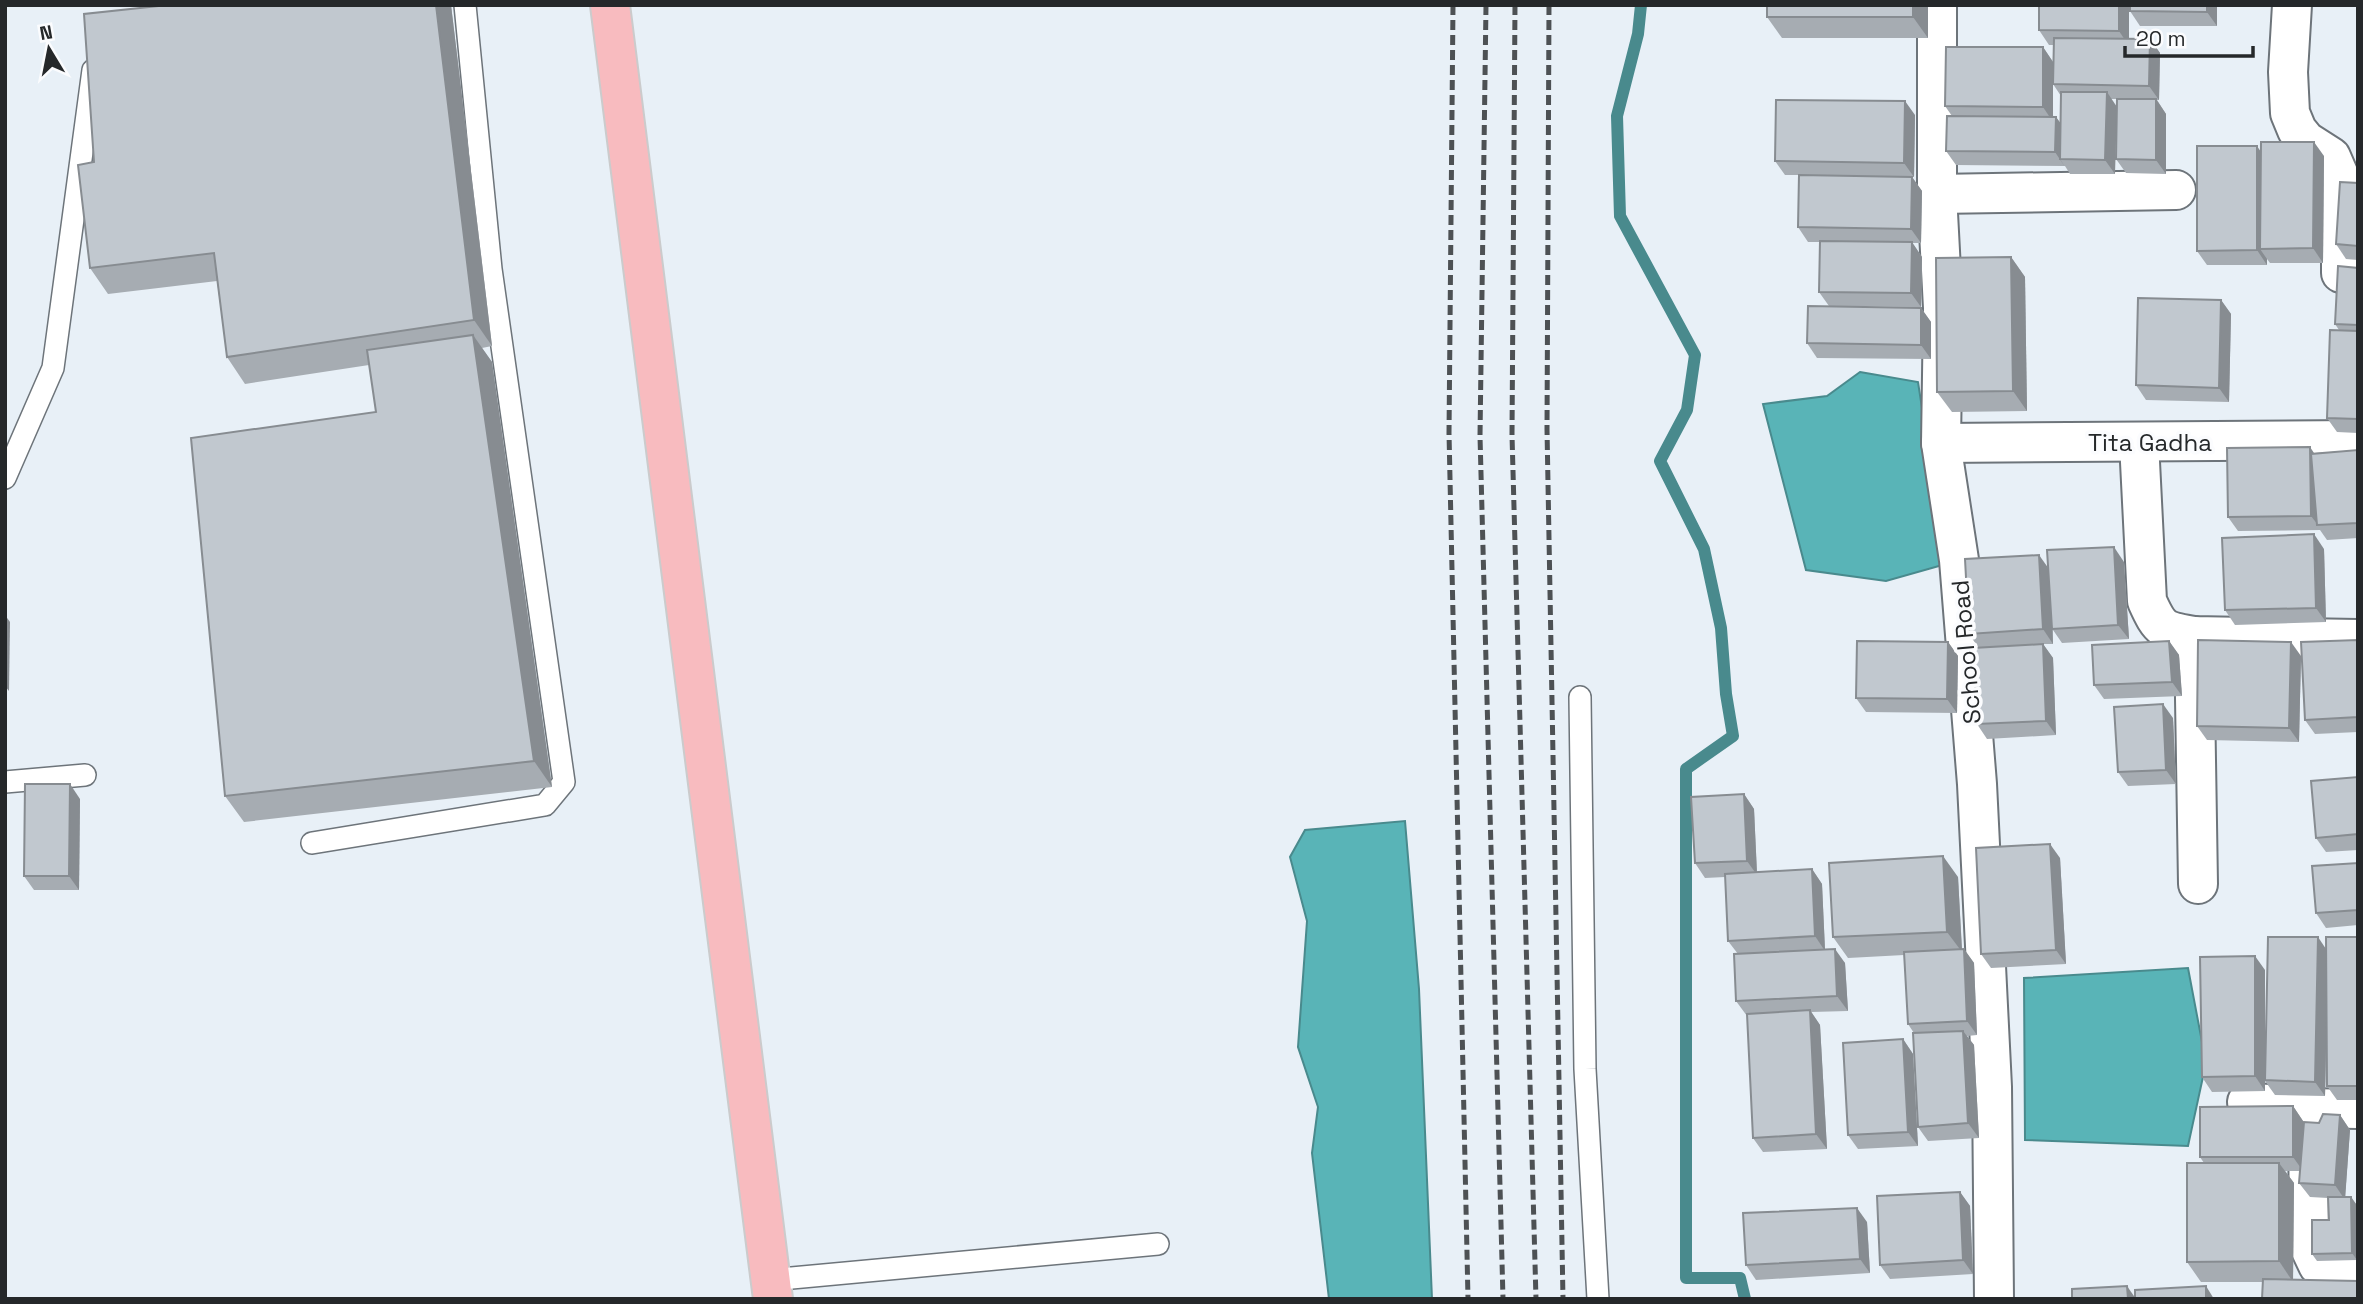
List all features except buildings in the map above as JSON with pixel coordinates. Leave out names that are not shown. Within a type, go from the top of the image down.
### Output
[{"type":"main road","points":[[610,5],[771,1289]]},
{"type":"street","name":"School Road","points":[[1937,5],[1937,194],[1943,308],[1941,443],[1959,560],[1977,784],[1992,1087],[1994,1299]]},
{"type":"street","points":[[2292,5],[2288,72],[2290,113],[2297,130],[2306,141],[2331,157],[2341,180],[2346,283]]},
{"type":"street","points":[[1937,194],[2176,190]]},
{"type":"street","name":"Tita Gadha","points":[[1941,443],[2139,442],[2339,431]]},
{"type":"street","points":[[2139,442],[2147,601],[2157,623],[2171,632],[2194,636],[2358,639]]},
{"type":"street","points":[[2194,636],[2198,884]]},
{"type":"street","points":[[2247,1102],[2308,1108],[2358,1109]]},
{"type":"street","points":[[2308,1108],[2309,1246],[2318,1265],[2341,1272],[2358,1273]]},
{"type":"lane","points":[[312,843],[545,805],[564,782],[491,269],[465,5]]},
{"type":"lane","points":[[5,478],[53,369],[97,46]]},
{"type":"lane","points":[[1580,697],[1585,1069],[1598,1299]]},
{"type":"lane","points":[[5,782],[85,775]]},
{"type":"lane","points":[[771,1289],[1158,1244]]},
{"type":"water","points":[[1860,372],[1918,382],[1946,564],[1886,581],[1806,570],[1763,404],[1827,396]]},
{"type":"water","points":[[1405,821],[1419,989],[1432,1299],[1329,1299],[1312,1153],[1318,1107],[1298,1047],[1307,921],[1290,857],[1305,830]]},
{"type":"water","points":[[2188,968],[2206,1063],[2188,1146],[2025,1140],[2024,978]]},
{"type":"waterway","points":[[1641,5],[1638,34],[1617,116],[1620,216],[1695,355],[1687,410],[1660,461],[1704,549],[1721,628],[1726,694],[1733,736],[1686,769],[1686,1278],[1740,1278],[1745,1299]]},
{"type":"railway","points":[[1453,5],[1449,433],[1468,1299]]},
{"type":"railway","points":[[1486,5],[1480,436],[1503,1299]]},
{"type":"railway","points":[[1515,5],[1512,435],[1536,1299]]},
{"type":"railway","points":[[1549,5],[1547,429],[1563,1299]]}]
